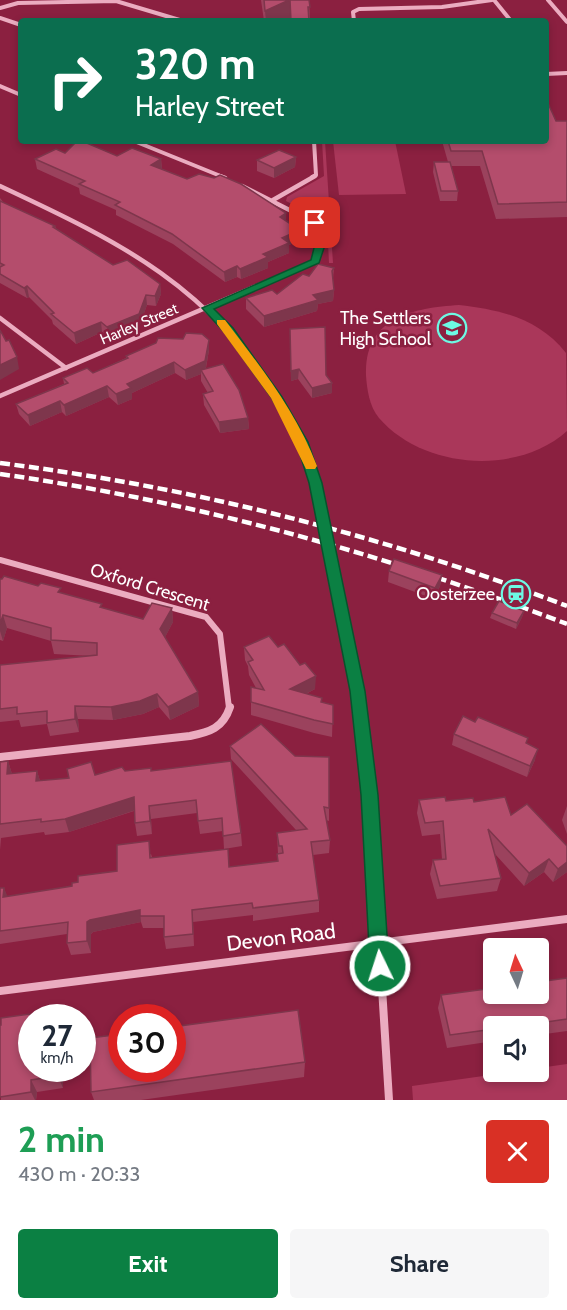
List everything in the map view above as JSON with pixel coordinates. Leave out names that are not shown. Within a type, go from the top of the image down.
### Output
[{"type":"street","points":[[354,18],[353,12],[362,9],[442,7],[493,0],[508,18]]},
{"type":"street","points":[[548,0],[566,20]]},
{"type":"street","points":[[0,7],[55,2],[121,1],[174,18]]},
{"type":"street","points":[[0,18],[18,25]]},
{"type":"street","points":[[549,74],[567,73]]},
{"type":"street","points":[[0,86],[18,94]]},
{"type":"street","points":[[141,144],[227,179]]},
{"type":"street","points":[[236,183],[273,200],[315,177],[314,144]]},
{"type":"street","points":[[0,186],[88,228],[140,259],[207,308],[229,330],[276,397],[302,442],[315,483],[350,651],[370,795],[389,1100]]},
{"type":"street","name":"Harley Street","points":[[0,396],[315,261],[319,248],[315,223],[273,200]]},
{"type":"street","points":[[0,318],[66,368]]},
{"type":"street","name":"Oxford Crescent","points":[[0,560],[206,617],[220,634],[230,706],[226,718],[213,731],[190,736],[0,757]]},
{"type":"street","name":"Devon Road","points":[[0,991],[567,919]]},
{"type":"shaded area","points":[[322,144],[325,144],[333,263],[329,263],[327,222],[286,201],[287,197],[324,176]]},
{"type":"shaded area","points":[[333,144],[396,144],[406,194],[339,195]]},
{"type":"shaded area","points":[[459,305],[504,313],[518,318],[543,331],[566,353],[567,431],[546,445],[523,455],[497,460],[471,460],[445,456],[420,448],[398,435],[379,418],[371,403],[366,375],[367,356],[373,340],[382,329],[408,313]]},
{"type":"shaded area","points":[[567,1064],[567,1100],[413,1100],[412,1086],[483,1076],[483,1082],[549,1082],[549,1067]]},
{"type":"building","points":[[264,0],[289,0],[265,11]]},
{"type":"building","points":[[290,0],[309,0],[309,18],[291,18]]},
{"type":"building","points":[[549,105],[556,121],[567,121],[567,202],[498,204],[482,151],[451,151],[449,144],[549,144]]},
{"type":"building","points":[[74,144],[89,144],[117,156],[132,148],[161,159],[151,165],[187,179],[199,174],[214,178],[220,175],[241,184],[286,213],[280,217],[300,230],[282,238],[289,243],[263,254],[268,257],[240,269],[237,266],[224,272],[172,234],[115,205],[120,202],[79,184],[85,181],[35,159],[56,149],[65,153]]},
{"type":"building","points":[[279,150],[296,157],[274,168],[257,160]]},
{"type":"building","points":[[434,162],[450,162],[458,191],[441,191]]},
{"type":"building","points":[[0,201],[55,226],[53,227],[113,265],[127,260],[160,284],[155,296],[146,295],[139,314],[107,327],[101,322],[74,333],[51,314],[54,313],[27,286],[24,288],[0,274],[0,267],[4,265],[0,263]]},
{"type":"building","points":[[318,264],[334,268],[332,271],[334,290],[313,295],[318,300],[264,316],[246,298],[272,290],[277,294],[303,274],[309,276]]},
{"type":"building","points":[[325,327],[326,375],[332,383],[312,388],[299,369],[291,371],[290,329]]},
{"type":"building","points":[[0,330],[6,341],[9,340],[17,357],[0,365]]},
{"type":"building","points":[[186,333],[202,334],[209,340],[205,361],[185,370],[174,362],[127,384],[131,388],[116,394],[107,386],[64,405],[60,401],[28,415],[16,404],[68,383],[63,378],[87,368],[93,373],[128,358],[126,356],[156,343],[158,338],[183,339]]},
{"type":"building","points":[[223,364],[239,390],[248,418],[219,422],[203,394],[213,391],[201,370]]},
{"type":"building","points":[[394,559],[442,575],[435,588],[389,571]]},
{"type":"building","points":[[4,576],[38,586],[41,583],[61,588],[58,592],[102,604],[100,607],[143,619],[152,603],[172,608],[160,629],[198,692],[168,707],[157,694],[140,701],[111,707],[75,706],[75,719],[47,723],[47,711],[17,714],[17,707],[0,709],[0,665],[97,655],[97,643],[51,640],[51,628],[3,615],[0,624],[0,579]]},
{"type":"building","points":[[499,601],[524,611],[517,623],[492,613]]},
{"type":"building","points":[[269,636],[278,647],[284,644],[300,665],[305,663],[316,676],[290,689],[322,698],[321,702],[333,705],[333,724],[251,702],[251,687],[264,690],[248,662],[253,660],[244,647]]},
{"type":"building","points":[[463,716],[475,722],[478,717],[528,738],[526,743],[538,749],[530,766],[454,734]]},
{"type":"building","points":[[261,724],[295,756],[329,757],[329,808],[324,807],[330,840],[311,842],[319,900],[253,908],[252,903],[192,910],[193,934],[164,937],[164,916],[140,916],[140,910],[90,920],[87,922],[87,941],[67,943],[68,922],[0,931],[0,888],[4,888],[3,897],[72,886],[72,883],[78,882],[78,876],[117,871],[117,845],[149,841],[150,858],[228,849],[229,867],[278,861],[277,854],[283,853],[282,846],[279,846],[277,833],[307,829],[230,746]]},
{"type":"building","points":[[8,761],[7,774],[37,771],[36,781],[69,778],[67,769],[91,762],[95,775],[122,767],[125,771],[151,768],[151,771],[231,761],[241,833],[223,836],[222,818],[198,821],[196,800],[149,806],[150,821],[135,823],[134,797],[65,819],[41,822],[41,819],[0,824],[0,762]]},
{"type":"building","points":[[445,797],[446,801],[473,798],[474,802],[505,797],[511,815],[527,804],[567,846],[567,862],[558,869],[549,859],[529,873],[488,829],[501,878],[440,886],[433,860],[446,859],[443,821],[425,823],[419,800]]},
{"type":"building","points":[[567,978],[567,1019],[549,1022],[549,1016],[483,1016],[483,1030],[450,1035],[441,995],[483,989],[483,1004],[549,1004],[549,980]]},
{"type":"building","points":[[298,1010],[305,1062],[186,1079],[186,1025]]},
{"type":"building","points":[[18,1016],[18,1082],[31,1082],[31,1092],[0,1097],[1,1018]]},
{"type":"building","points":[[108,1036],[108,1082],[162,1082],[91,1092],[91,1082],[96,1082],[96,1037]]},
{"type":"railway","points":[[0,463],[146,486],[288,517],[428,557],[567,606]]},
{"type":"railway","points":[[0,474],[146,499],[288,533],[428,575],[567,624]]},
{"type":"slow traffic","points":[[221,322],[248,355],[276,397],[302,442],[311,466]]},
{"type":"place","name":"The Settlers High School","points":[[452,328]]},
{"type":"place","name":"Oosterzee","points":[[516,594]]},
{"type":"route","points":[[315,223],[318,227],[319,248],[315,261],[207,308],[229,330],[248,355],[276,397],[302,442],[310,461],[358,691],[370,795],[380,966]]}]
